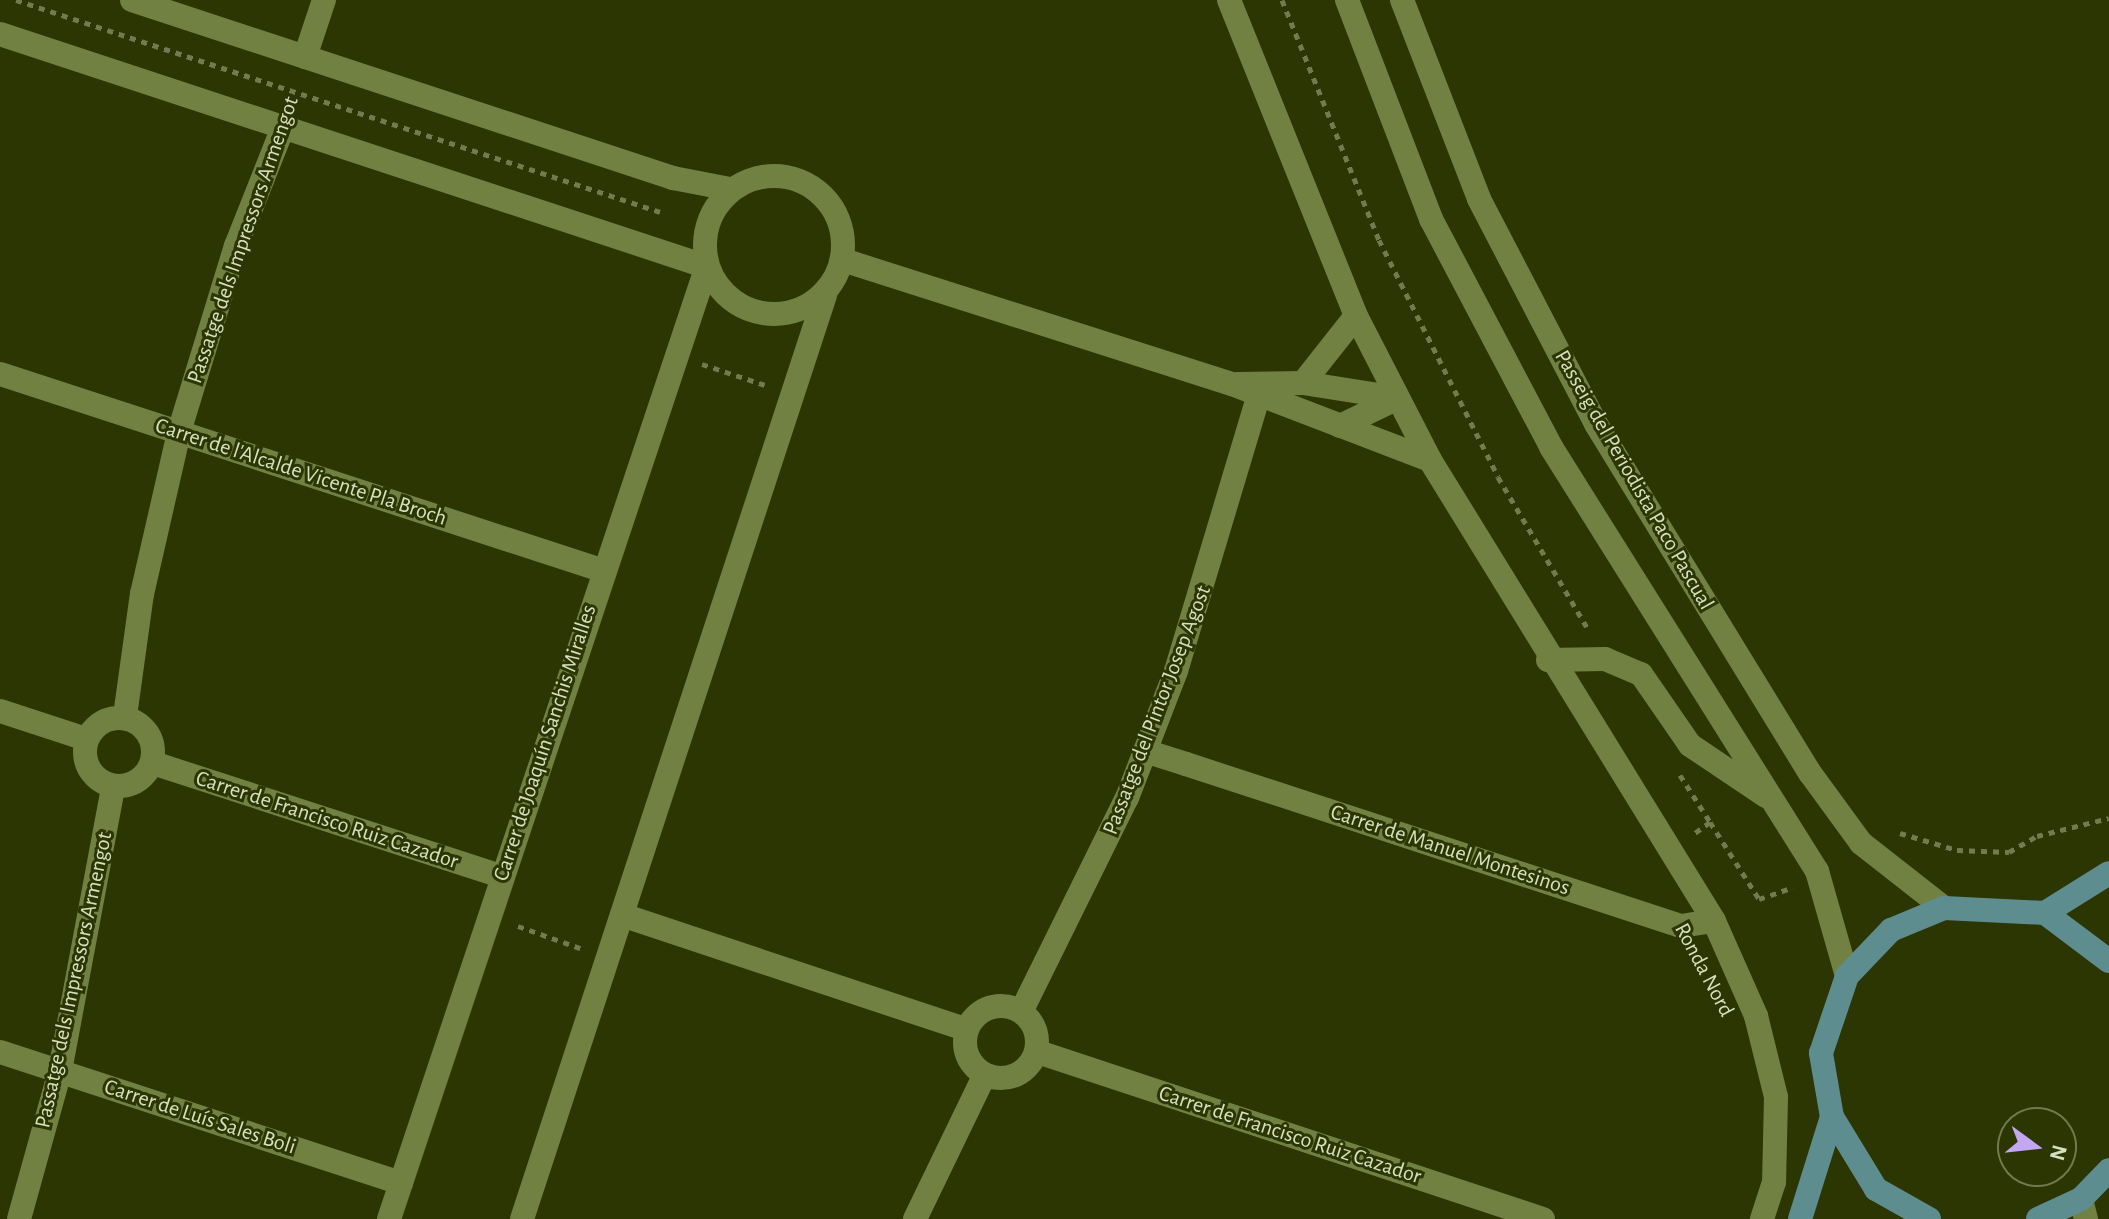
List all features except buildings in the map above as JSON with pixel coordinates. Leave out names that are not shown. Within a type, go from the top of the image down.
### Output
[{"type":"main road","points":[[2045,913],[2109,873]]},
{"type":"main road","points":[[1929,1219],[1876,1189],[1832,1117],[1821,1053],[1847,976],[1891,930],[1944,908],[2045,913],[2109,961]]},
{"type":"main road","points":[[1800,1219],[1832,1117]]},
{"type":"main road","points":[[2038,1219],[2084,1209],[2106,1179]]},
{"type":"street","points":[[132,0],[673,178],[730,189],[769,174],[811,185],[839,217],[843,260],[825,295],[522,1219]]},
{"type":"street","points":[[305,57],[324,0]]},
{"type":"street","points":[[1229,0],[1356,316],[1430,460],[1548,660],[1714,921],[1756,1016],[1776,1097],[1774,1182],[1762,1219]]},
{"type":"street","points":[[1347,0],[1431,219],[1551,447],[1766,796],[1817,871],[1847,976]]},
{"type":"street","name":"Passeig del Periodista Paco Pascual","points":[[1402,0],[1479,199],[1596,424],[1810,773],[1861,843],[1944,908]]},
{"type":"street","points":[[0,34],[706,268],[736,306],[782,316],[825,295]]},
{"type":"street","name":"Passatge dels Impressors Armengot","points":[[125,716],[142,594],[179,432],[236,246],[283,127]]},
{"type":"street","points":[[706,268],[706,224],[730,189]]},
{"type":"street","points":[[843,260],[1232,384],[1258,398],[1430,460]]},
{"type":"street","name":"Carrer de Joaquín Sanchis Miralles","points":[[389,1219],[672,353],[706,268]]},
{"type":"street","points":[[1303,383],[1356,316]]},
{"type":"street","name":"Carrer de l'Alcalde Vicente Pla Broch","points":[[0,374],[601,570]]},
{"type":"street","points":[[1232,384],[1303,383],[1398,398]]},
{"type":"street","name":"Passatge del Pintor Josep Agost","points":[[1022,1010],[1145,751],[1215,560],[1258,398]]},
{"type":"street","points":[[1340,426],[1398,398]]},
{"type":"street","points":[[1548,660],[1605,659],[1641,674],[1690,745],[1766,796]]},
{"type":"street","points":[[0,711],[86,739]]},
{"type":"street","points":[[125,716],[150,733],[153,763],[138,783],[113,787],[88,769],[86,739],[101,721],[125,716]]},
{"type":"street","name":"Carrer de Manuel Montesinos","points":[[1145,751],[1681,926],[1714,921]]},
{"type":"street","name":"Carrer de Francisco Ruiz Cazador","points":[[153,763],[501,876]]},
{"type":"street","name":"Passatge dels Impressors Armengot","points":[[19,1219],[60,1071],[113,787]]},
{"type":"street","points":[[622,915],[965,1029]]},
{"type":"street","points":[[989,1005],[1022,1010],[1037,1029],[1038,1052],[1017,1077],[984,1076],[965,1056],[965,1029],[989,1005]]},
{"type":"street","name":"Carrer de Luís Sales Boli","points":[[0,1052],[401,1183]]},
{"type":"street","name":"Carrer de Francisco Ruiz Cazador","points":[[1038,1052],[1543,1219]]},
{"type":"street","points":[[915,1219],[984,1076]]},
{"type":"path","points":[[16,0],[660,212]]},
{"type":"path","points":[[1282,0],[1379,240],[1498,477],[1605,659]]},
{"type":"path","name":"Passatge dels Impressors Armengot","points":[[283,127],[305,57]]},
{"type":"path","points":[[648,247],[673,178]]},
{"type":"path","points":[[672,353],[792,395]]},
{"type":"path","points":[[1669,851],[1710,822],[1670,759]]},
{"type":"path","points":[[488,916],[607,957]]}]
